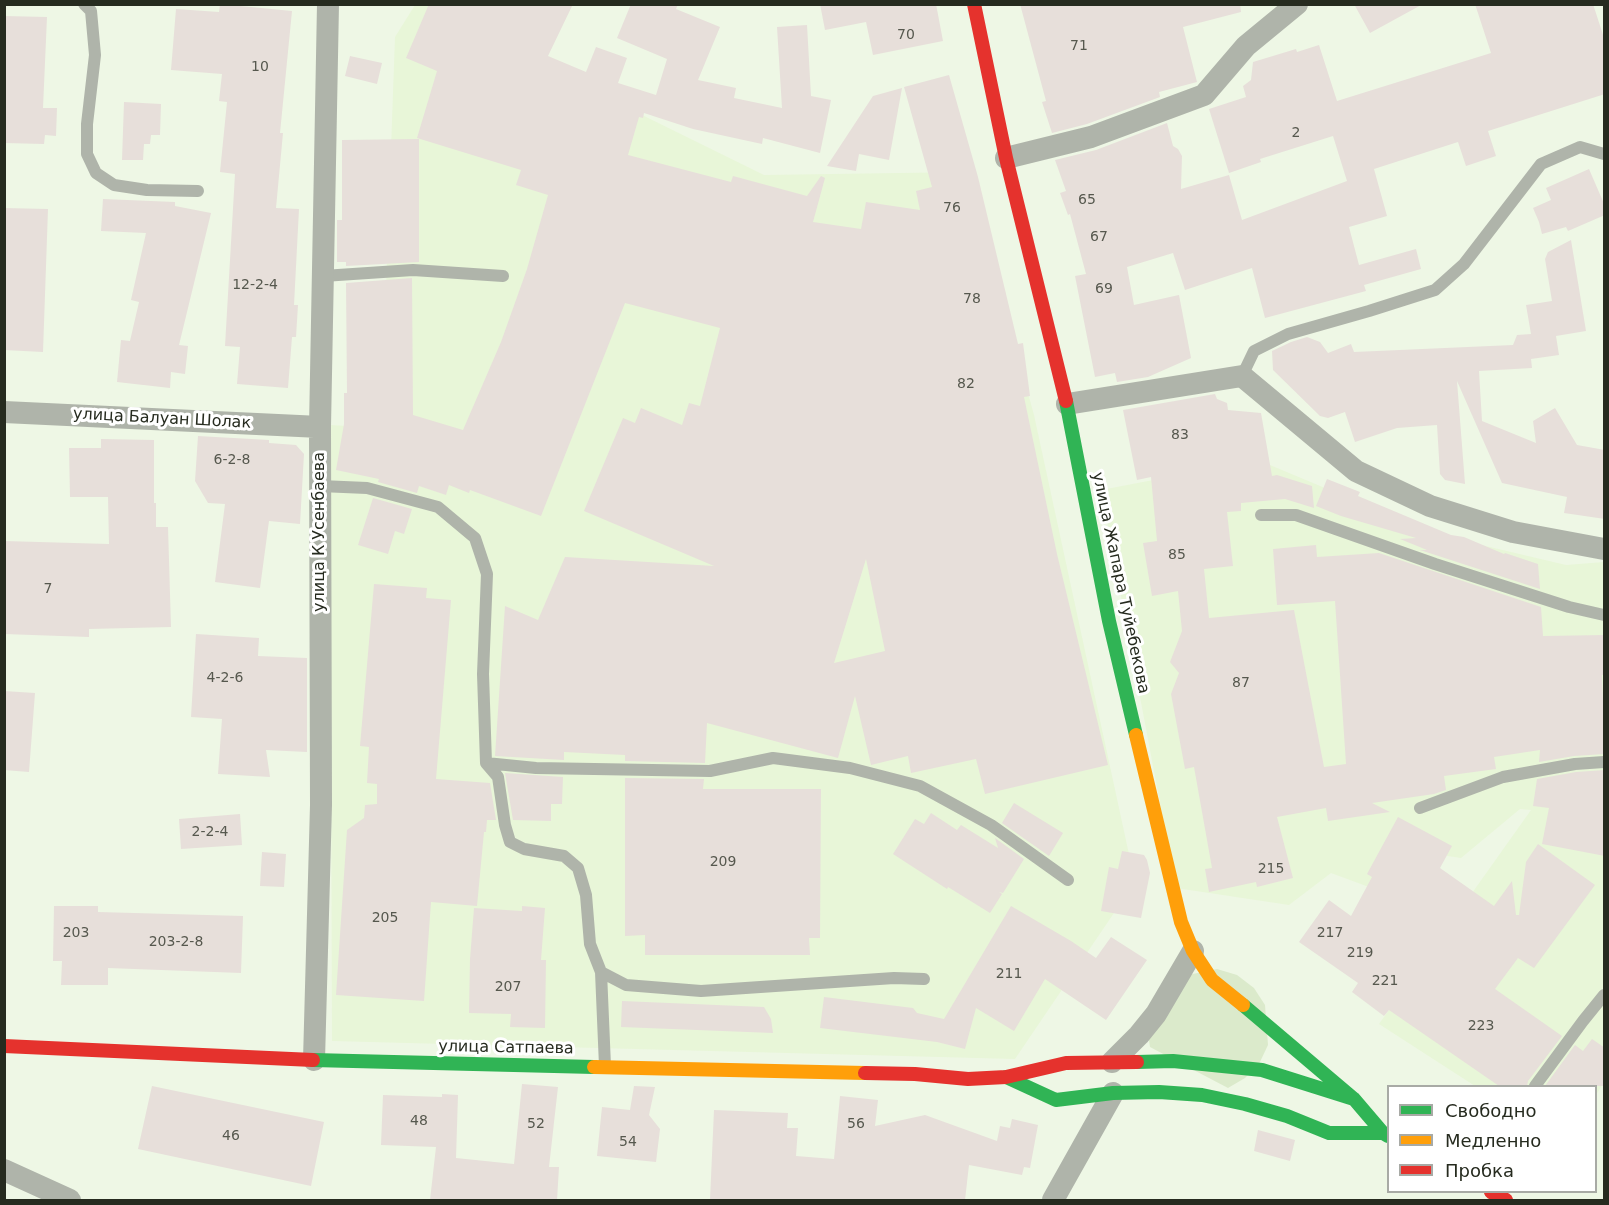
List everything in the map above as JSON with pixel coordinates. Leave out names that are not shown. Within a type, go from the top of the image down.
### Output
[{"type":"street","name":"улица К Усенбаева","points":[[314,1060],[321,805],[320,427],[328,4]]},
{"type":"street","name":"улица Жапара Туйебекова","points":[[974,4],[1006,158],[1066,404],[1108,621],[1181,922],[1193,951],[1212,980],[1354,1099]]},
{"type":"street","points":[[1006,158],[1091,137],[1204,94],[1246,46],[1297,4]]},
{"type":"street","points":[[1066,404],[1242,376],[1356,471],[1430,506],[1513,532],[1605,549]]},
{"type":"street","name":"улица Балуан Шолак","points":[[4,412],[320,427]]},
{"type":"street","points":[[1112,1062],[1155,1014],[1193,951]]},
{"type":"street","name":"улица Сатпаева","points":[[4,1046],[314,1060],[915,1074],[968,1079],[1006,1077],[1066,1063],[1173,1061],[1262,1070],[1354,1099],[1386,1135]]},
{"type":"street","name":"улица Сатпаева","points":[[1006,1077],[1056,1100],[1113,1093],[1159,1092],[1202,1095],[1287,1116],[1329,1133],[1386,1135]]},
{"type":"street","points":[[1053,1200],[1113,1093]]},
{"type":"street","points":[[4,1170],[70,1200]]},
{"type":"lane","points":[[84,4],[91,11],[95,55],[87,124],[87,154],[96,173],[114,186],[147,190],[198,191]]},
{"type":"lane","points":[[1242,376],[1254,351],[1288,334],[1435,290],[1464,264],[1540,164],[1580,147],[1605,154]]},
{"type":"lane","points":[[323,276],[413,270],[503,276]]},
{"type":"lane","points":[[320,486],[367,488],[438,507],[475,538],[487,574],[483,674],[486,763],[498,777],[505,825],[510,842],[524,849],[564,856],[578,868],[586,895],[590,944],[601,972],[604,1066]]},
{"type":"lane","points":[[1261,515],[1296,515],[1435,564],[1569,607],[1605,615]]},
{"type":"lane","points":[[486,763],[536,768],[710,771],[773,758],[850,768],[920,786],[992,825],[1068,880]]},
{"type":"lane","points":[[1420,808],[1503,777],[1575,764],[1605,762]]},
{"type":"lane","points":[[601,972],[626,985],[701,992],[894,978],[924,979]]},
{"type":"lane","points":[[1536,1085],[1605,995]]},
{"type":"shaded area","points":[[415,5],[441,5],[571,80],[764,175],[967,172],[1034,415],[1135,882],[1015,1059],[332,1041],[330,425],[381,428],[395,37]]},
{"type":"shaded area","points":[[1258,460],[1435,534],[1566,565],[1604,562],[1604,1082],[1597,1093],[1597,1085],[1473,1085],[1379,1024],[1531,810],[1520,809],[1461,858],[1400,849],[1377,890],[1331,873],[1289,905],[1176,888],[1101,490]]},
{"type":"shaded area","points":[[1217,969],[1237,975],[1254,988],[1265,1005],[1268,1045],[1259,1064],[1245,1078],[1228,1088],[1150,1047],[1147,1027],[1178,977]]},
{"type":"building","points":[[220,4],[292,11],[280,133],[283,133],[276,208],[299,209],[294,305],[298,305],[296,337],[292,337],[288,388],[237,384],[240,347],[225,346],[235,174],[220,172],[227,102],[219,101],[222,74],[171,70],[176,9],[219,12]]},
{"type":"building","points":[[429,4],[573,4],[548,56],[586,72],[596,47],[627,58],[618,83],[656,95],[667,59],[617,38],[631,4],[678,4],[676,9],[720,27],[698,80],[736,88],[734,98],[782,108],[777,27],[807,25],[811,96],[831,100],[820,153],[763,138],[762,144],[693,129],[644,113],[643,118],[639,117],[628,155],[731,182],[733,176],[807,196],[821,176],[825,178],[813,222],[861,229],[866,202],[920,210],[916,191],[932,187],[904,87],[949,75],[978,177],[1018,344],[1023,343],[1030,396],[1024,397],[1057,554],[1108,765],[985,794],[976,759],[911,773],[908,756],[871,765],[855,696],[838,758],[707,723],[705,763],[625,761],[625,755],[564,752],[564,760],[495,756],[505,606],[538,620],[565,557],[714,566],[584,511],[623,418],[635,423],[641,408],[682,425],[689,403],[700,406],[720,328],[625,303],[541,516],[470,490],[469,493],[449,485],[446,495],[419,486],[417,493],[378,482],[379,479],[336,470],[344,424],[344,393],[347,393],[346,283],[412,278],[413,415],[463,430],[501,342],[527,269],[548,195],[516,185],[521,170],[417,138],[437,71],[406,58]],"holes":[[[866,559],[885,651],[834,663]]]},
{"type":"building","points":[[820,4],[936,4],[943,41],[873,55],[866,22],[825,30]]},
{"type":"building","points":[[1020,4],[1240,4],[1241,12],[1183,27],[1197,82],[1159,92],[1160,97],[1087,124],[1052,133],[1042,102],[1046,101]]},
{"type":"building","points":[[1354,4],[1423,4],[1370,33]]},
{"type":"building","points":[[1475,4],[1593,4],[1605,41],[1605,94],[1488,131],[1496,156],[1466,166],[1458,142],[1374,169],[1387,216],[1349,227],[1359,265],[1416,249],[1421,269],[1364,285],[1366,291],[1265,318],[1252,268],[1185,290],[1173,253],[1127,267],[1134,305],[1179,295],[1191,358],[1148,377],[1117,382],[1115,373],[1095,377],[1075,276],[1086,274],[1070,214],[1068,215],[1060,193],[1066,191],[1055,160],[1096,150],[1167,123],[1173,146],[1182,156],[1181,189],[1229,175],[1242,220],[1347,181],[1333,136],[1260,159],[1261,162],[1229,173],[1209,109],[1246,97],[1243,86],[1251,80],[1253,62],[1296,49],[1297,52],[1319,45],[1337,101],[1491,53]]},
{"type":"building","points":[[4,16],[47,17],[43,108],[57,108],[56,136],[45,135],[44,144],[4,143]]},
{"type":"building","points":[[350,56],[382,63],[377,84],[345,76]]},
{"type":"building","points":[[902,88],[889,160],[859,154],[856,171],[827,166],[873,96]]},
{"type":"building","points":[[124,102],[161,104],[160,135],[151,135],[150,144],[144,144],[143,160],[122,160]]},
{"type":"building","points":[[419,139],[419,262],[346,266],[346,262],[337,262],[337,220],[342,220],[342,140]]},
{"type":"building","points":[[1589,169],[1605,206],[1605,215],[1568,231],[1566,227],[1542,234],[1533,208],[1551,200],[1546,188]]},
{"type":"building","points":[[103,199],[175,202],[175,206],[211,213],[179,345],[188,346],[185,374],[171,372],[170,388],[117,382],[121,340],[130,341],[139,302],[131,300],[146,233],[101,231]]},
{"type":"building","points":[[4,208],[48,209],[43,352],[4,350]]},
{"type":"building","points":[[1571,240],[1586,331],[1556,336],[1559,355],[1531,359],[1532,368],[1479,371],[1482,421],[1536,443],[1533,421],[1555,408],[1577,445],[1605,450],[1605,519],[1564,513],[1567,497],[1502,483],[1457,381],[1465,484],[1445,480],[1440,474],[1437,425],[1397,428],[1355,442],[1345,412],[1328,418],[1320,416],[1273,370],[1272,351],[1307,337],[1320,342],[1328,353],[1351,344],[1354,352],[1513,345],[1517,335],[1531,334],[1526,305],[1552,301],[1545,259],[1548,252]]},
{"type":"building","points":[[1215,394],[1217,399],[1227,403],[1228,410],[1261,413],[1272,476],[1277,475],[1312,486],[1314,508],[1285,499],[1241,503],[1241,511],[1227,512],[1233,566],[1204,569],[1209,618],[1294,610],[1324,767],[1346,764],[1335,601],[1277,605],[1273,549],[1316,545],[1317,557],[1379,553],[1541,607],[1543,636],[1605,635],[1605,675],[1602,675],[1605,754],[1539,762],[1540,750],[1494,757],[1496,769],[1444,776],[1446,790],[1434,794],[1372,803],[1390,812],[1328,821],[1326,808],[1277,817],[1293,878],[1257,887],[1256,882],[1209,892],[1205,869],[1212,868],[1194,767],[1185,769],[1171,694],[1179,673],[1170,662],[1182,631],[1178,591],[1152,596],[1143,543],[1157,541],[1151,477],[1137,480],[1123,410]]},
{"type":"building","points":[[198,436],[269,440],[269,443],[296,445],[304,454],[300,524],[269,521],[260,588],[215,582],[225,504],[208,503],[195,481]]},
{"type":"building","points":[[101,439],[154,440],[156,527],[168,527],[171,627],[89,629],[89,637],[4,634],[4,541],[109,544],[108,497],[70,497],[69,448],[101,448]]},
{"type":"building","points":[[1327,479],[1360,492],[1358,496],[1451,535],[1464,537],[1504,554],[1538,564],[1540,589],[1420,550],[1427,550],[1400,539],[1416,538],[1341,516],[1316,506]]},
{"type":"building","points":[[373,498],[412,509],[404,534],[395,531],[388,554],[358,545]]},
{"type":"building","points":[[374,584],[427,588],[426,598],[451,600],[436,779],[490,783],[496,820],[487,820],[486,832],[484,832],[477,906],[431,902],[424,1001],[336,995],[347,830],[364,818],[365,805],[377,804],[377,784],[367,783],[369,747],[360,746]]},
{"type":"building","points":[[196,634],[259,638],[258,656],[307,658],[307,752],[266,750],[270,777],[218,774],[222,719],[191,717]]},
{"type":"building","points":[[4,691],[35,693],[29,772],[4,770]]},
{"type":"building","points":[[1605,770],[1605,856],[1542,844],[1549,808],[1533,806],[1537,779],[1576,772]]},
{"type":"building","points":[[505,773],[563,777],[562,804],[551,804],[551,821],[513,820]]},
{"type":"building","points":[[625,778],[704,779],[703,789],[821,789],[820,938],[809,938],[810,955],[645,955],[645,935],[625,936]]},
{"type":"building","points":[[1014,803],[1063,833],[1049,856],[1002,823]]},
{"type":"building","points":[[931,813],[957,830],[961,825],[998,848],[995,838],[1024,859],[1003,893],[999,892],[1002,894],[990,913],[948,887],[947,889],[893,854],[915,819],[924,824]]},
{"type":"building","points":[[240,814],[242,845],[181,849],[179,819]]},
{"type":"building","points":[[1398,817],[1452,846],[1440,868],[1494,906],[1512,881],[1516,915],[1519,915],[1526,862],[1538,844],[1595,885],[1534,968],[1518,958],[1495,989],[1562,1036],[1527,1085],[1498,1085],[1389,1010],[1384,1016],[1352,992],[1358,983],[1299,942],[1329,900],[1351,916],[1372,877],[1367,874]]},
{"type":"building","points":[[1122,851],[1144,855],[1147,860],[1150,873],[1141,918],[1101,911],[1109,867],[1118,869]]},
{"type":"building","points":[[262,852],[286,854],[284,887],[260,886]]},
{"type":"building","points":[[54,906],[98,906],[98,912],[243,916],[241,973],[108,968],[108,985],[61,985],[62,961],[53,961]]},
{"type":"building","points":[[522,906],[545,908],[541,960],[546,960],[545,1028],[510,1027],[511,1014],[469,1013],[474,908],[522,911]]},
{"type":"building","points":[[1011,906],[1096,958],[1111,937],[1147,960],[1106,1020],[1045,979],[1014,1031],[976,1008],[965,1049],[937,1042],[820,1028],[824,997],[913,1008],[917,1013],[944,1019]]},
{"type":"building","points":[[622,1001],[764,1007],[771,1019],[773,1033],[621,1027]]},
{"type":"building","points":[[1592,1039],[1605,1048],[1605,1086],[1546,1085],[1575,1045],[1583,1051]]},
{"type":"building","points":[[522,1084],[558,1087],[549,1167],[559,1167],[557,1200],[430,1200],[436,1147],[381,1145],[383,1095],[442,1097],[442,1094],[458,1095],[456,1158],[514,1164]]},
{"type":"building","points":[[152,1086],[324,1122],[311,1186],[138,1149]]},
{"type":"building","points":[[634,1086],[655,1087],[649,1115],[660,1129],[656,1162],[597,1156],[602,1107],[630,1110]]},
{"type":"building","points":[[840,1096],[878,1100],[875,1126],[925,1115],[997,1141],[1000,1126],[1010,1128],[1012,1119],[1038,1125],[1030,1168],[1024,1167],[1022,1175],[969,1165],[965,1200],[710,1200],[714,1110],[788,1113],[787,1128],[798,1128],[796,1156],[834,1159]]},
{"type":"building","points":[[1258,1130],[1295,1140],[1290,1161],[1254,1151]]},
{"type":"traffic: fast","points":[[1066,401],[1109,621],[1136,735]]},
{"type":"traffic: fast","points":[[1243,1005],[1354,1099],[1387,1135]]},
{"type":"traffic: fast","points":[[313,1060],[594,1067]]},
{"type":"traffic: fast","points":[[1137,1062],[1173,1061],[1262,1070],[1354,1099]]},
{"type":"traffic: fast","points":[[1006,1077],[1056,1100],[1113,1093],[1159,1092],[1202,1095],[1287,1116],[1329,1133],[1383,1133]]},
{"type":"traffic: slow","points":[[1136,735],[1181,922],[1193,951],[1212,980],[1243,1005]]},
{"type":"traffic: slow","points":[[594,1067],[865,1073]]},
{"type":"traffic: jam","points":[[974,4],[1006,158],[1066,401]]},
{"type":"traffic: jam","points":[[4,1046],[313,1060]]},
{"type":"traffic: jam","points":[[865,1073],[915,1074],[968,1079],[1006,1077],[1066,1063],[1137,1062]]},
{"type":"traffic: jam","points":[[1493,1193],[1506,1200]]}]
